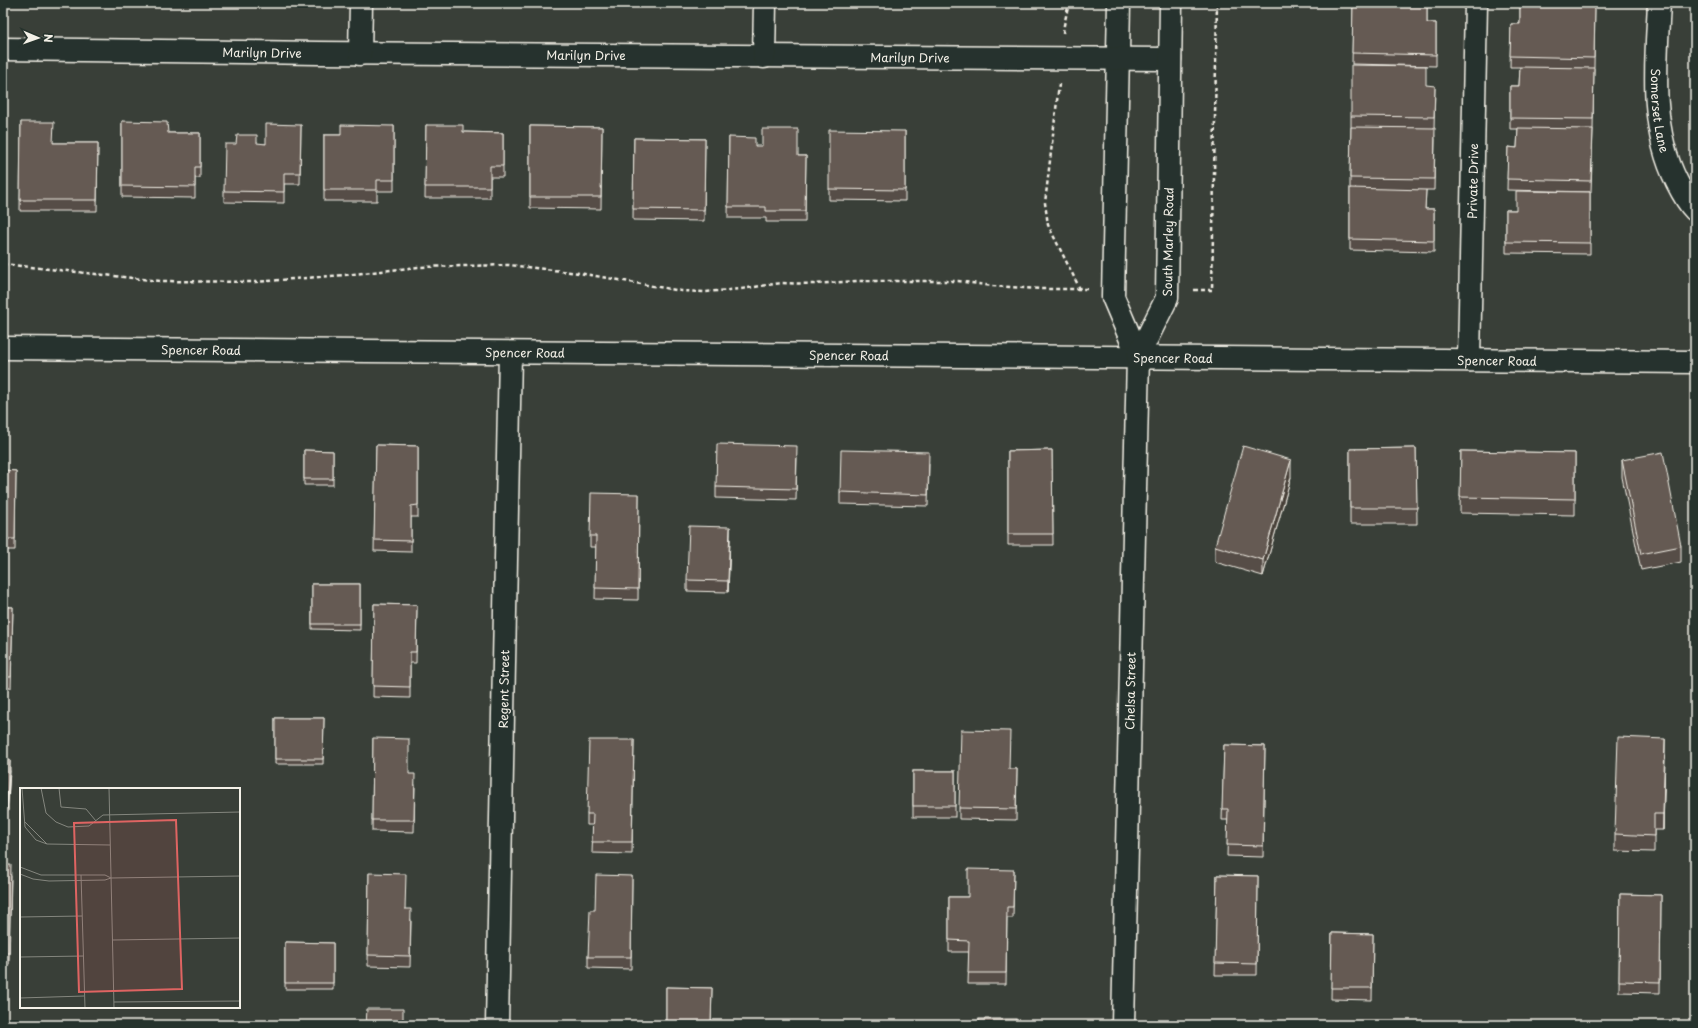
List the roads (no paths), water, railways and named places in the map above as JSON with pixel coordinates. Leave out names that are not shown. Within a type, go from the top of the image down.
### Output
[{"type":"street","points":[[360,54],[361,3]]},
{"type":"street","points":[[764,57],[765,3]]},
{"type":"street","points":[[1118,3],[1113,297],[1138,356]]},
{"type":"street","name":"South Marley Road","points":[[1138,356],[1167,298],[1171,3]]},
{"type":"street","name":"Private Drive","points":[[1469,360],[1476,3]]},
{"type":"street","name":"Somerset Lane","points":[[1659,3],[1656,90],[1659,131],[1672,171],[1683,193],[1695,210]]},
{"type":"street","name":"Marilyn Drive","points":[[3,49],[360,54],[1170,60]]},
{"type":"street","name":"Spencer Road","points":[[3,348],[510,353],[1138,356],[1695,362]]},
{"type":"street","name":"Regent Street","points":[[497,1025],[510,353]]},
{"type":"street","name":"Chelsa Street","points":[[1123,1025],[1138,356]]}]
